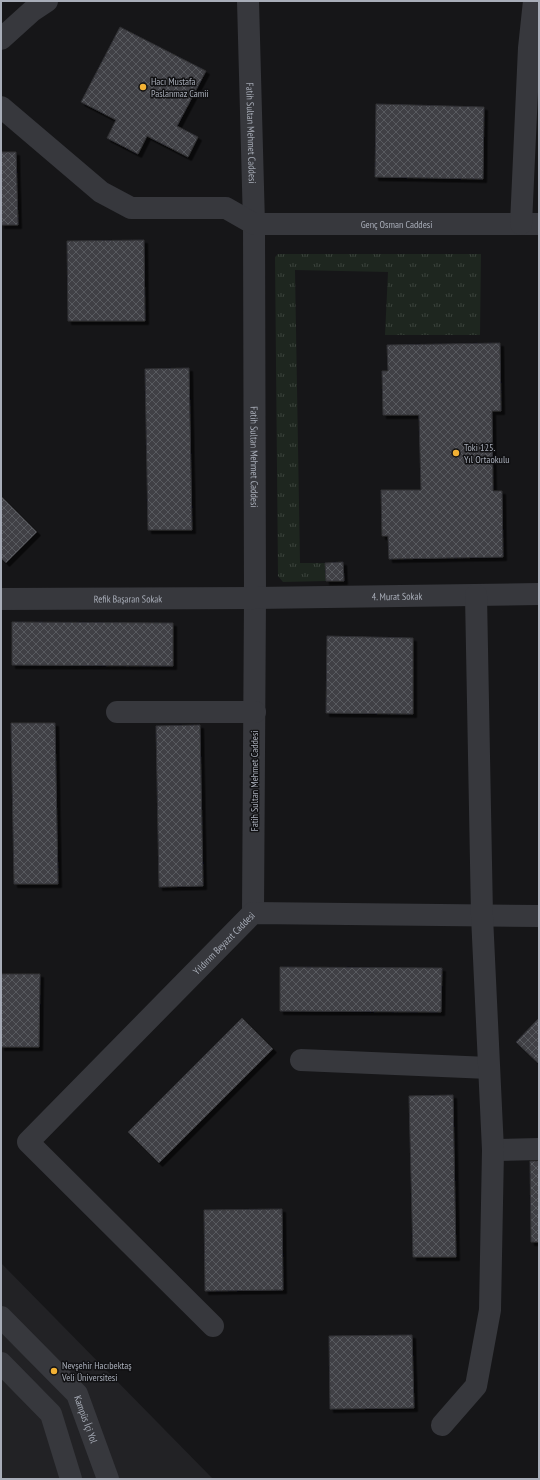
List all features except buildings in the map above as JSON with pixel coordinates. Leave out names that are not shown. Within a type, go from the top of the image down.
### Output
[{"type":"street","points":[[1,39],[32,11],[47,1]]},
{"type":"street","name":"Fatih Sultan Mehmet Caddesi","points":[[248,1],[254,224],[256,598],[253,913]]},
{"type":"street","points":[[530,224],[529,48],[534,1]]},
{"type":"street","points":[[1,107],[101,192],[131,208],[226,208],[254,224]]},
{"type":"street","name":"Genç Osman Caddesi","points":[[254,224],[530,224]]},
{"type":"street","name":"4. Murat Sokak","points":[[256,598],[539,594]]},
{"type":"street","points":[[442,1425],[476,1386],[490,1310],[493,1150],[482,916],[476,595]]},
{"type":"street","name":"Refik Başaran Sokak","points":[[1,599],[256,598]]},
{"type":"street","points":[[117,712],[254,712]]},
{"type":"street","name":"Yıldırım Beyazıt Caddesi","points":[[213,1326],[28,1142],[253,913],[539,916]]},
{"type":"street","points":[[301,1060],[489,1068]]},
{"type":"street","points":[[493,1150],[539,1149]]},
{"type":"street","name":"Kampüs İçi Yol","points":[[1,1317],[77,1394],[108,1479]]},
{"type":"street","points":[[1,1363],[51,1414],[71,1479]]},
{"type":"shaded area","name":"Nevşehir Hacıbektaş Veli Üniversitesi","points":[[1,1263],[213,1479],[1,1479]]},
{"type":"green space","points":[[278,254],[481,254],[480,335],[385,335],[388,272],[295,270],[300,563],[325,563],[326,581],[283,582],[278,576],[275,257]]},
{"type":"place","name":"Hacı Mustafa Paslanmaz Camii","points":[[143,87]]},
{"type":"place","name":"Toki 125. Yıl Ortaokulu","points":[[456,453]]},
{"type":"place","name":"Nevşehir Hacıbektaş Veli Üniversitesi","points":[[54,1371]]}]
